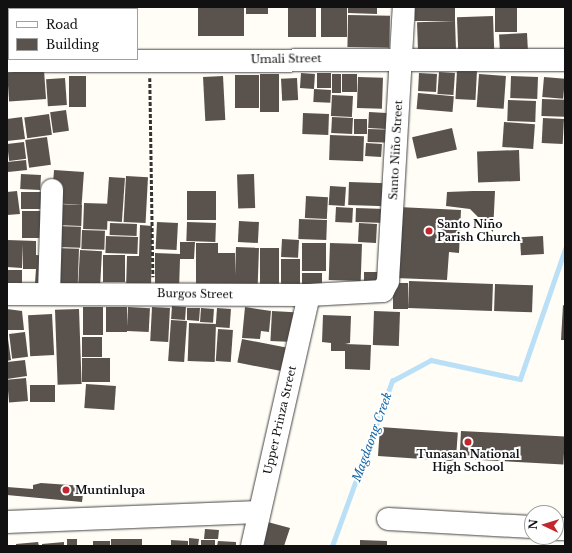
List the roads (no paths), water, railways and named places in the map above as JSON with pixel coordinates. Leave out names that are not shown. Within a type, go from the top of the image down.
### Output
[{"type":"street","name":"Santo Niño Street","points":[[383,291],[388,281],[404,7]]},
{"type":"street","name":"Umali Street","points":[[7,61],[401,58],[565,60]]},
{"type":"street","points":[[49,293],[52,190]]},
{"type":"street","name":"Burgos Street","points":[[7,294],[153,293],[309,295],[383,291]]},
{"type":"street","name":"Upper Prinza Street","points":[[252,546],[309,295]]},
{"type":"street","points":[[7,522],[260,512]]},
{"type":"street","points":[[388,519],[524,527]]},
{"type":"waterway","name":"Magdaong Creek","points":[[332,546],[392,381],[431,360],[520,379],[565,249]]},
{"type":"place","name":"Santo Niño Parish Church","points":[[429,231]]},
{"type":"place","name":"Tunasan National High School","points":[[468,442]]},
{"type":"place","name":"Muntinlupa","points":[[66,490]]}]
